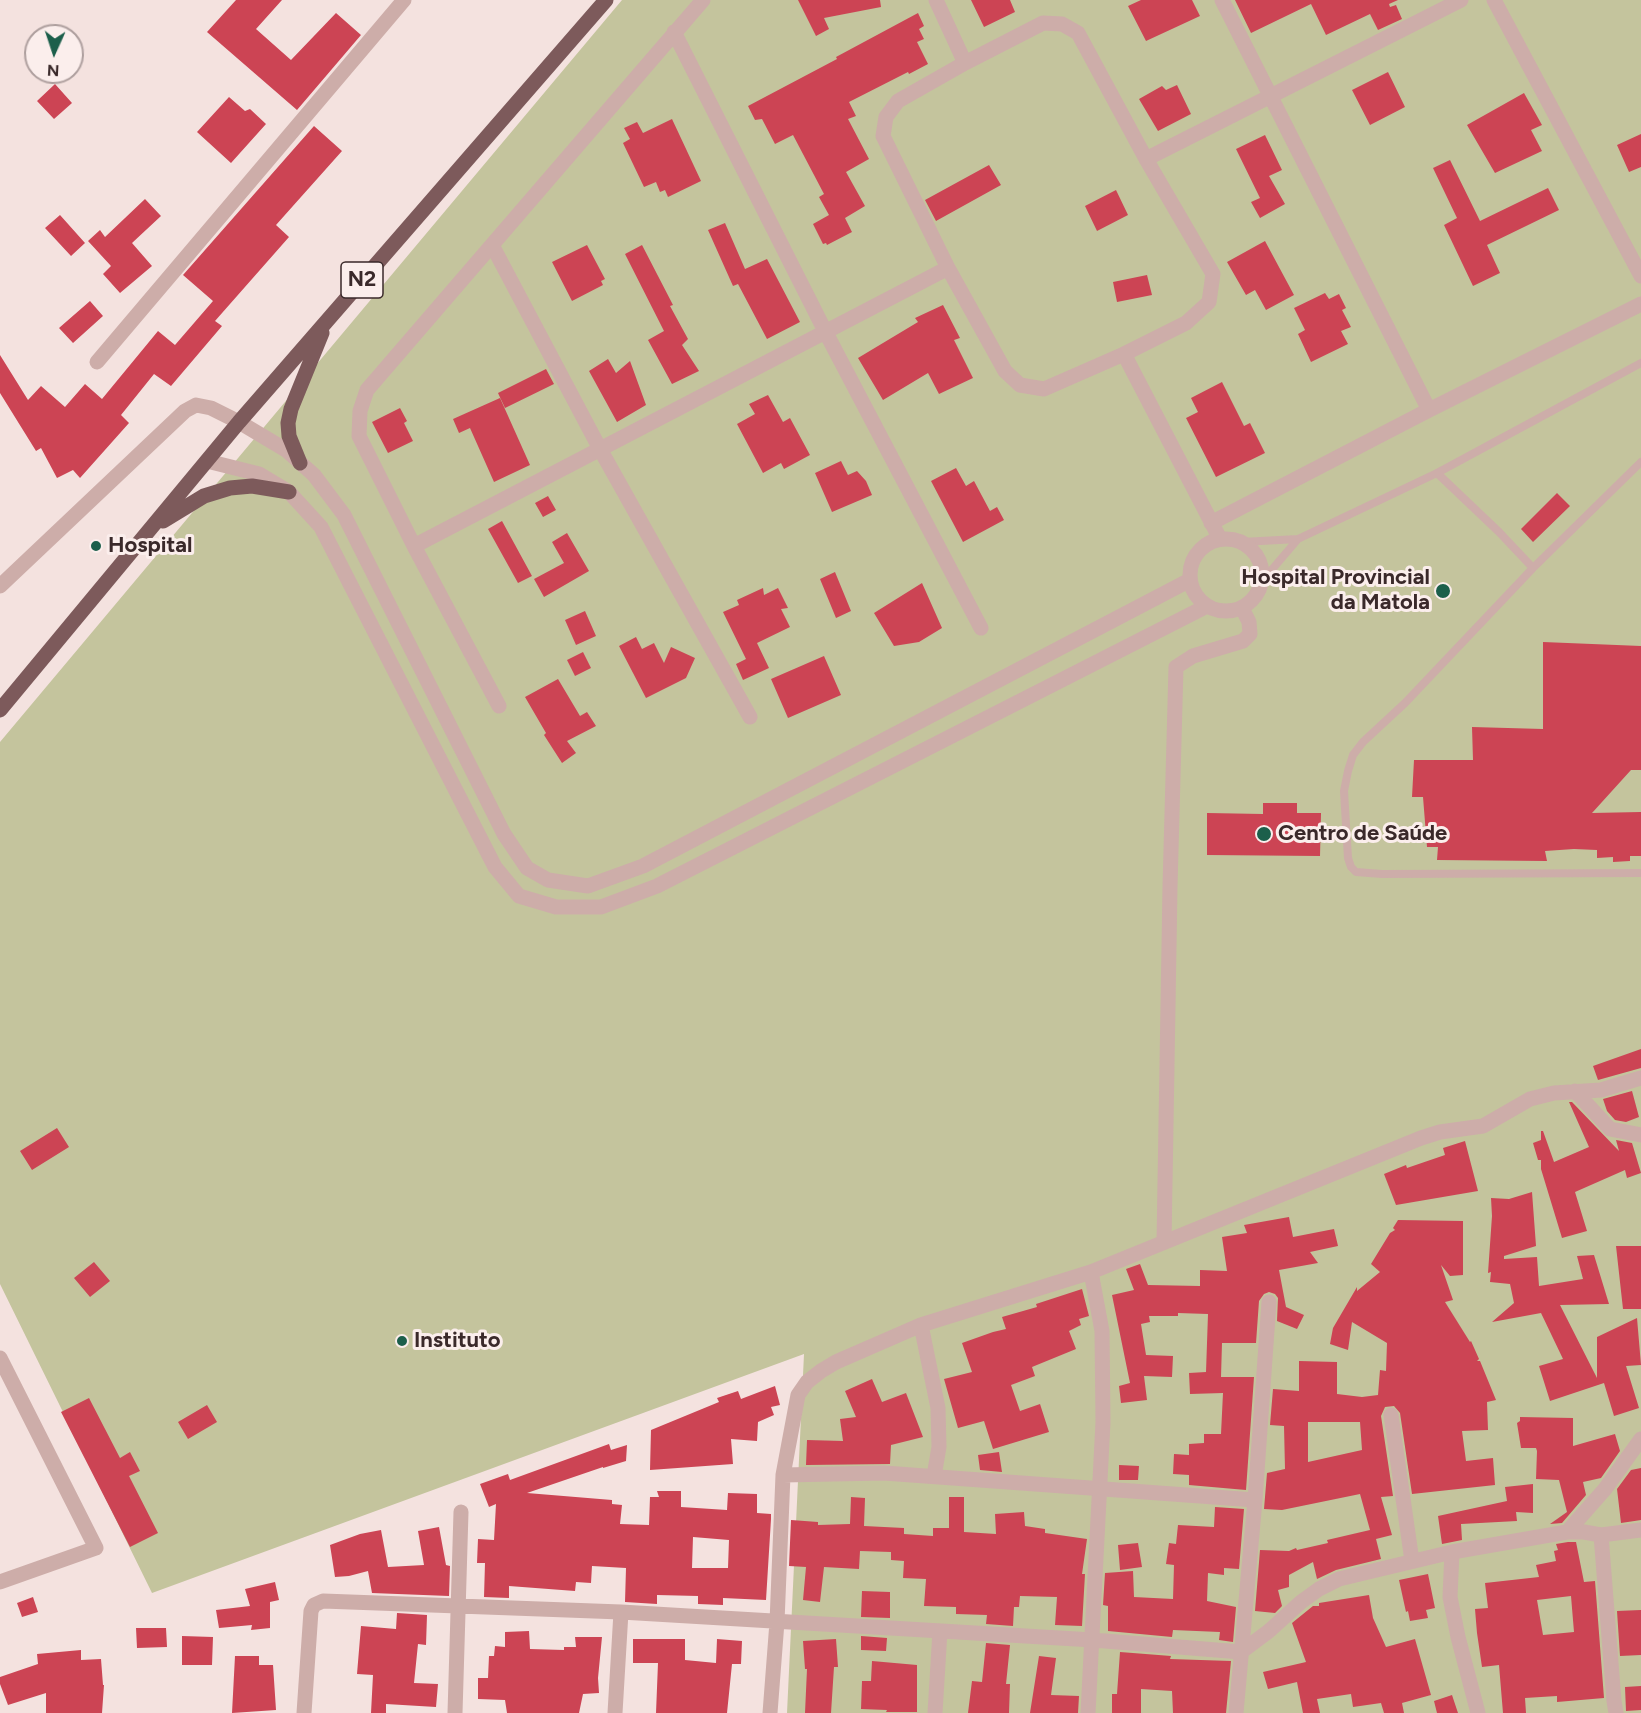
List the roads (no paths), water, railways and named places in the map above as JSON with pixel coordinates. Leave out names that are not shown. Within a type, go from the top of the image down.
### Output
[{"type":"main road","name":"N2","points":[[0,710],[239,422],[606,0]]},
{"type":"main road","points":[[300,463],[289,436],[288,423],[291,409],[328,320]]},
{"type":"main road","points":[[151,529],[204,496],[230,488],[252,486],[289,492]]},
{"type":"street","points":[[97,362],[404,0]]},
{"type":"street","points":[[499,706],[414,546],[359,436],[360,411],[368,390],[703,0]]},
{"type":"street","points":[[936,0],[965,63]]},
{"type":"street","points":[[1222,0],[1429,410]]},
{"type":"street","points":[[1146,159],[1461,0]]},
{"type":"street","points":[[1494,0],[1641,276]]},
{"type":"street","points":[[1043,23],[1062,24],[1078,33],[1146,159],[1213,274],[1209,302],[1186,323],[1124,354],[1044,389],[1020,386],[1005,371],[948,268],[883,136],[886,117],[898,101],[1043,23]]},
{"type":"street","points":[[674,32],[825,331],[981,628]]},
{"type":"street","points":[[492,245],[600,449],[750,717]]},
{"type":"street","points":[[414,546],[948,268]]},
{"type":"street","points":[[1211,523],[1641,304]]},
{"type":"street","points":[[1124,354],[1220,539]]},
{"type":"street","points":[[0,586],[185,411],[196,405],[211,408],[239,422],[286,450],[314,475],[344,515],[504,834],[526,868],[549,880],[588,886],[643,866],[1190,580]]},
{"type":"street","points":[[207,461],[259,474],[289,492],[321,527],[495,867],[519,896],[556,907],[601,907],[657,886],[1207,606]]},
{"type":"street","points":[[1220,539],[1242,542],[1252,549],[1263,568],[1260,591],[1252,601],[1230,612],[1218,611],[1207,606],[1193,590],[1190,580],[1190,569],[1200,550],[1220,539]]},
{"type":"street","points":[[1164,1242],[1176,667],[1193,656],[1243,641],[1250,634],[1242,608]]},
{"type":"street","points":[[770,1713],[777,1622],[783,1475],[795,1405],[798,1395],[807,1382],[836,1362],[921,1325],[1091,1272],[1421,1138],[1458,1128],[1483,1126],[1530,1099],[1554,1093],[1601,1090],[1641,1078]]},
{"type":"street","points":[[1575,1091],[1610,1129],[1641,1135]]},
{"type":"street","points":[[1088,1713],[1103,1422],[1102,1331],[1091,1272]]},
{"type":"street","points":[[1236,1713],[1255,1500],[1269,1302]]},
{"type":"street","points":[[921,1325],[938,1408],[939,1447],[934,1476]]},
{"type":"street","points":[[0,1358],[96,1548],[0,1582]]},
{"type":"street","points":[[1391,1415],[1412,1561]]},
{"type":"street","points":[[1567,1532],[1605,1489],[1641,1440]]},
{"type":"street","points":[[783,1475],[884,1473],[1255,1500]]},
{"type":"street","points":[[455,1713],[461,1512]]},
{"type":"street","points":[[304,1713],[311,1611],[314,1605],[323,1601],[621,1612],[1093,1640],[1241,1652],[1319,1589],[1339,1580],[1452,1552],[1567,1532],[1601,1535],[1641,1530]]},
{"type":"street","points":[[1601,1535],[1616,1713]]},
{"type":"street","points":[[1452,1552],[1450,1597],[1478,1713]]},
{"type":"street","points":[[615,1713],[621,1612]]},
{"type":"street","points":[[935,1713],[940,1631]]},
{"type":"lane","points":[[1263,580],[1298,539],[1437,473],[1641,363]]},
{"type":"lane","points":[[1641,462],[1533,568],[1405,703],[1363,742],[1353,755],[1344,791],[1348,858],[1356,872],[1641,873]]},
{"type":"lane","points":[[1437,473],[1499,531],[1533,568]]},
{"type":"lane","points":[[1242,542],[1298,539]]},
{"type":"place","name":"Hospital","points":[[96,546]]},
{"type":"place","name":"Hospital Provincial da Matola","points":[[1443,591]]},
{"type":"place","name":"Centro de Saúde","points":[[1264,834]]},
{"type":"place","name":"Instituto","points":[[402,1341]]}]
